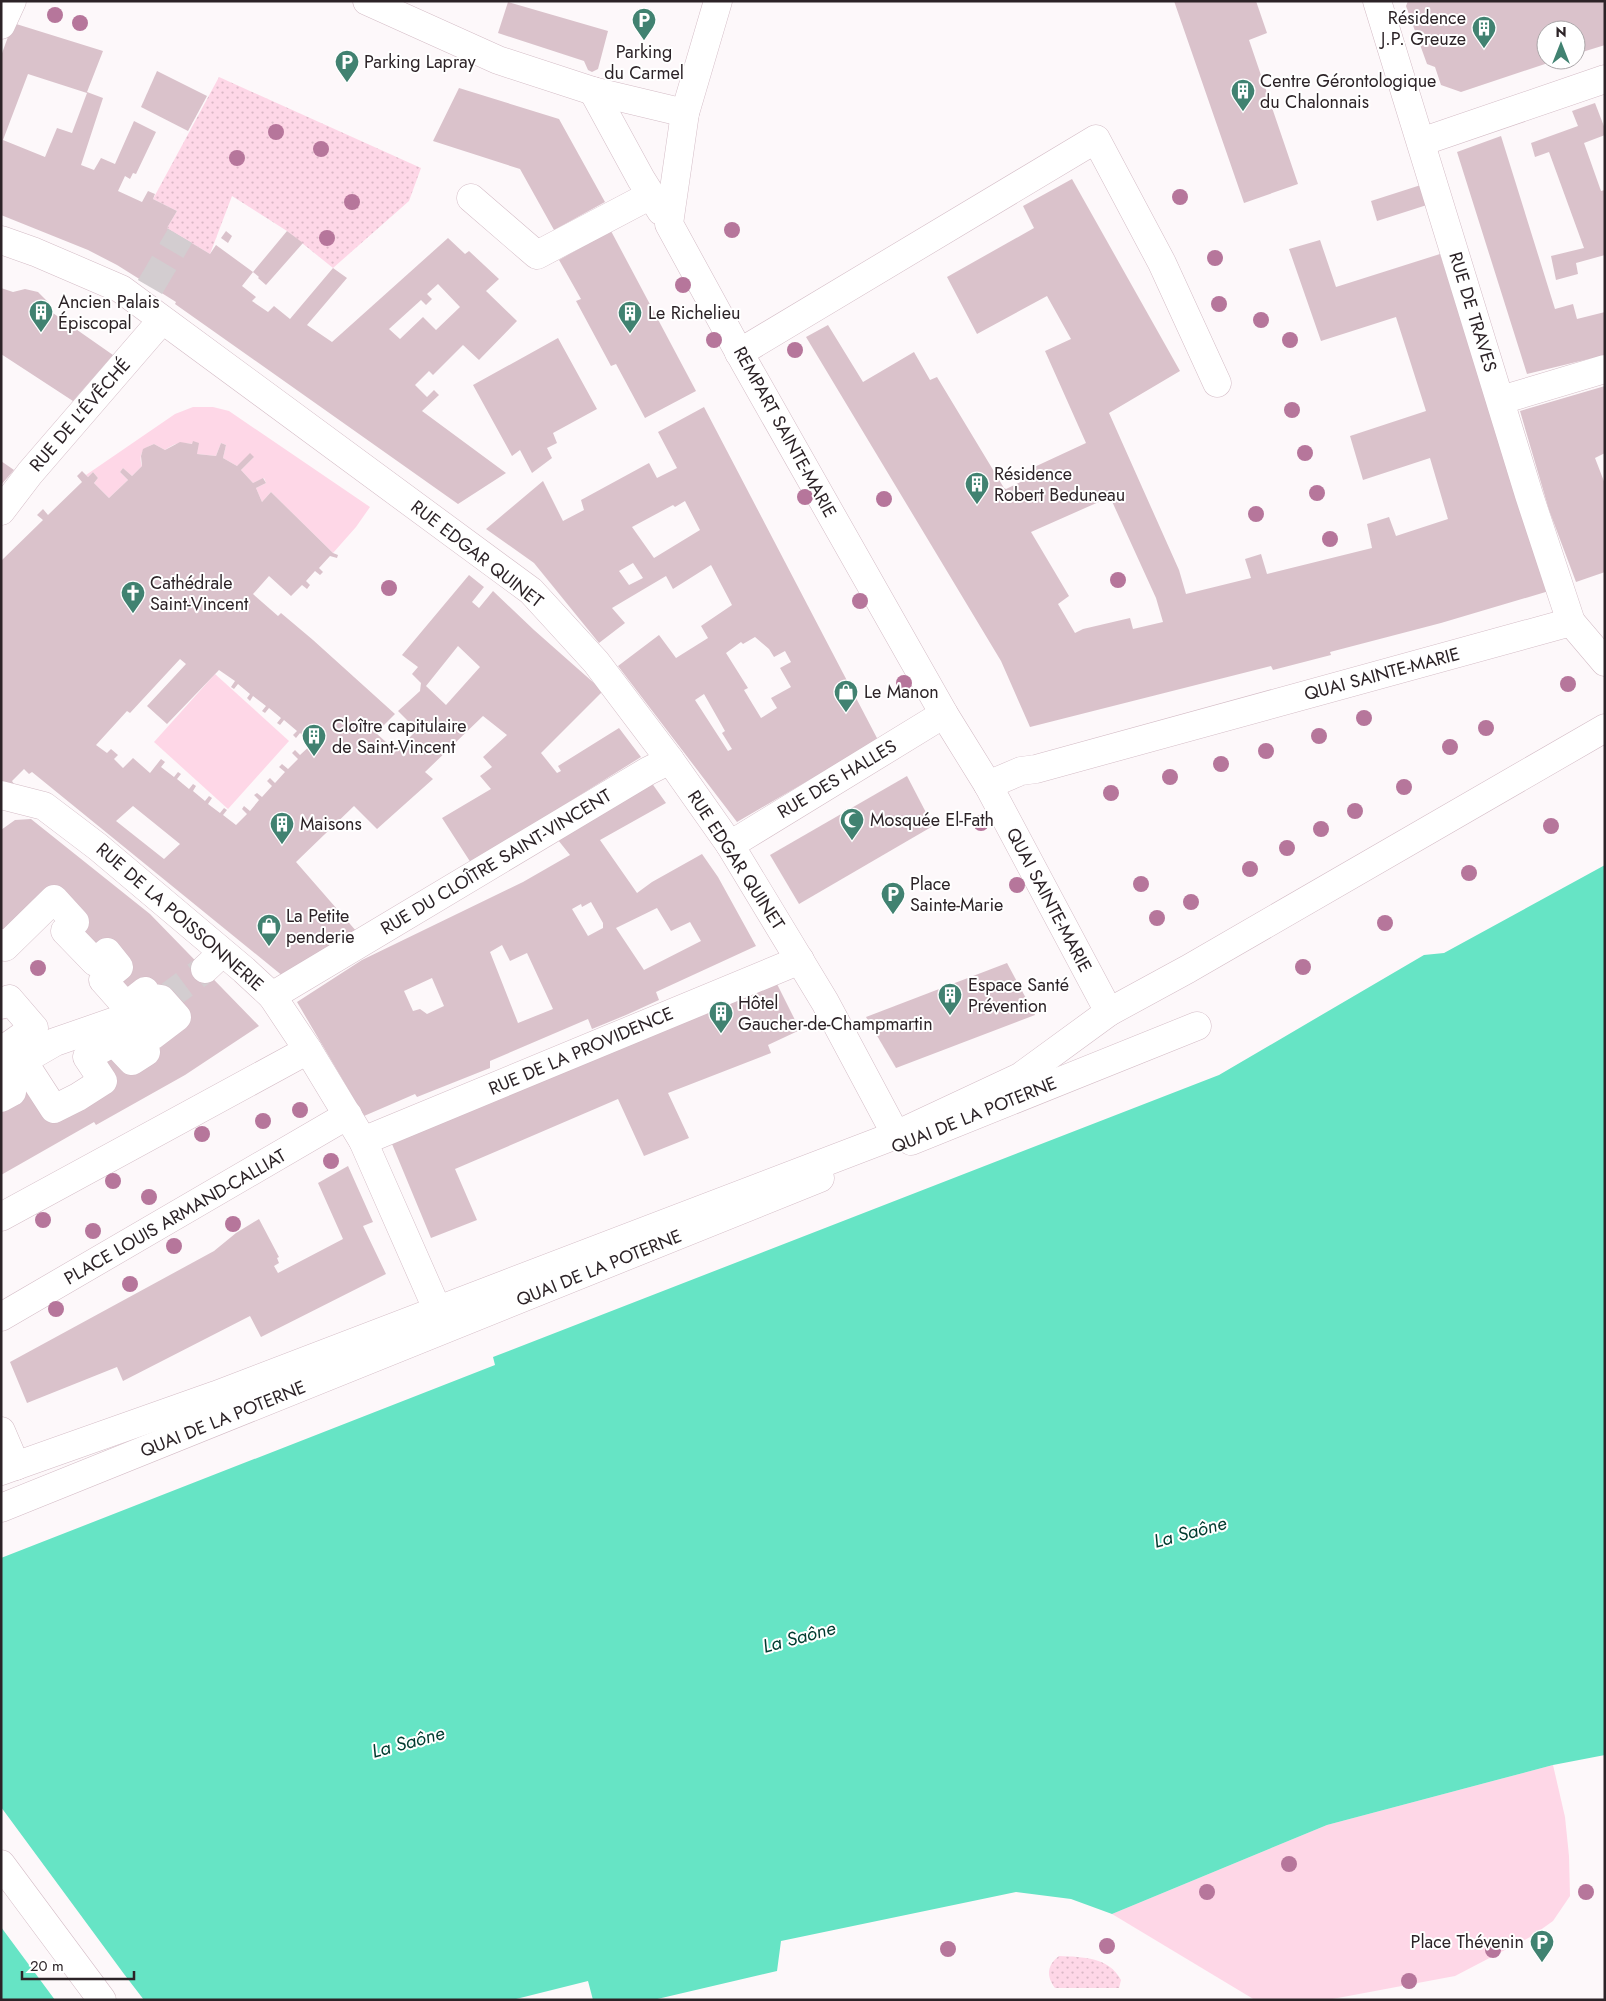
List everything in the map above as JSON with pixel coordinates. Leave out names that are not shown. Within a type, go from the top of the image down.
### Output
[{"type":"street","points":[[1,25],[12,1]]},
{"type":"street","points":[[366,1],[498,60],[593,91],[685,113]]},
{"type":"street","points":[[669,224],[685,113],[718,1]]},
{"type":"street","name":"RUE DE TRAVES","points":[[1377,1],[1500,400],[1571,622]]},
{"type":"street","points":[[1421,142],[1605,79]]},
{"type":"street","name":"REMPART SAINTE-MARIE","points":[[593,91],[944,714],[988,785]]},
{"type":"street","points":[[740,353],[1096,139],[1162,263],[1217,383]]},
{"type":"street","points":[[470,198],[537,255],[651,195]]},
{"type":"street","name":"RUE EDGAR QUINET","points":[[1,240],[35,252],[121,289],[531,591],[596,662],[670,760],[730,845],[825,1002],[896,1135]]},
{"type":"street","name":"RUE DE L'ÉVÊCHÉ","points":[[1,511],[30,473],[162,320]]},
{"type":"street","points":[[1500,400],[1605,369]]},
{"type":"street","points":[[1571,622],[1605,662]]},
{"type":"street","name":"QUAI SAINTE-MARIE","points":[[1108,1012],[988,785],[1021,771],[1036,769],[1571,622]]},
{"type":"street","name":"RUE DES HALLES","points":[[730,845],[944,714]]},
{"type":"street","points":[[1108,1012],[1188,969],[1605,728]]},
{"type":"street","name":"RUE DU CLOÎTRE SAINT-VINCENT","points":[[272,996],[648,770],[670,760]]},
{"type":"street","name":"RUE DE LA POISSONNERIE","points":[[1,795],[44,806],[98,846],[214,961],[244,970],[272,996],[308,1050],[363,1141],[437,1309]]},
{"type":"street","points":[[1,943],[5,947],[54,899],[75,922],[65,931],[95,962],[107,952],[119,967],[103,980],[126,1006],[145,991],[148,997],[162,1000],[177,1017],[152,1036],[145,1026],[139,1023],[132,1028],[133,1034],[146,1052],[132,1061],[114,1042],[87,1057],[103,1081],[54,1109],[30,1072],[7,1085],[12,1092],[1,1098]]},
{"type":"street","name":"RUE DE LA PROVIDENCE","points":[[363,1141],[800,960]]},
{"type":"street","points":[[1,1005],[9,999],[34,1028],[1,1051]]},
{"type":"street","points":[[1,1073],[55,1042],[126,1017],[162,1000]]},
{"type":"street","name":"QUAI DE LA POTERNE","points":[[8,1468],[216,1394],[896,1135],[1020,1076],[1108,1012]]},
{"type":"street","name":"QUAI DE LA POTERNE","points":[[1,1508],[1197,1026]]},
{"type":"street","points":[[1,1217],[308,1050]]},
{"type":"street","name":"PLACE LOUIS ARMAND-CALLIAT","points":[[1,1317],[348,1115]]},
{"type":"street","points":[[1,1431],[8,1468]]},
{"type":"street","points":[[1,1864],[102,2000]]},
{"type":"shaded area","points":[[219,77],[421,168],[409,201],[333,268],[287,231],[232,196],[210,254],[167,228],[177,211],[153,199]]},
{"type":"shaded area","points":[[193,407],[213,407],[229,411],[370,507],[356,527],[333,553],[271,492],[262,502],[256,488],[266,483],[264,478],[253,483],[241,470],[254,457],[237,466],[223,458],[226,445],[221,443],[216,456],[197,454],[198,443],[179,443],[165,450],[154,444],[142,452],[142,466],[132,476],[123,468],[120,472],[128,480],[109,498],[94,483],[98,478],[93,472],[88,477],[86,475],[175,414]]},
{"type":"shaded area","points":[[215,674],[289,741],[228,809],[154,742]]},
{"type":"shaded area","points":[[1553,1765],[1565,1817],[1569,1856],[1570,1896],[1553,1921],[1532,1936],[1455,1976],[1327,2000],[1255,2000],[1112,1914],[1327,1825]]},
{"type":"shaded area","points":[[1059,1956],[1086,1958],[1110,1967],[1121,1980],[1119,1988],[1055,1988],[1050,1979],[1049,1971],[1052,1963]]},
{"type":"water","name":"La Saône","points":[[1605,865],[1605,1755],[1553,1765],[1327,1825],[1112,1914],[1071,1899],[1016,1892],[781,1941],[777,1971],[653,2000],[593,2000],[588,1981],[512,2000],[1,2000],[1,1558],[495,1365],[493,1357],[1219,1075],[1424,955],[1444,953]]},
{"type":"pier","points":[[1,1807],[144,2000],[55,2000],[1,1927]]},
{"type":"building","name":"Centre Gérontologique du Chalonnais","points":[[1174,1],[1256,1],[1267,33],[1249,40],[1298,184],[1244,203]]},
{"type":"building","name":"Résidence J.P. Greuze","points":[[1408,1],[1603,1],[1605,6],[1605,45],[1586,51],[1586,20],[1536,20],[1536,67],[1461,92],[1441,85],[1435,67],[1427,64],[1406,6]]},
{"type":"building","points":[[508,2],[608,31],[598,69],[592,72],[588,70],[584,61],[498,33]]},
{"type":"building","points":[[13,23],[103,51],[87,92],[103,98],[81,165],[94,170],[101,158],[115,164],[134,121],[156,132],[136,174],[133,173],[130,179],[125,176],[118,191],[142,202],[148,191],[155,194],[153,199],[177,211],[167,228],[210,254],[216,245],[253,272],[242,286],[256,297],[252,301],[268,312],[274,306],[290,319],[333,268],[347,278],[307,325],[332,342],[448,238],[465,254],[469,251],[499,279],[486,291],[517,321],[479,360],[463,345],[433,375],[429,371],[415,385],[427,397],[434,390],[439,395],[422,411],[506,473],[458,504],[175,304],[176,302],[117,265],[88,250],[1,215],[1,56]],"holes":[[[28,74],[87,93],[72,133],[57,128],[45,157],[3,140]],[[438,284],[460,307],[436,330],[423,317],[400,339],[389,329],[421,300],[426,305],[432,299],[427,294]]]},
{"type":"building","points":[[157,71],[207,96],[188,131],[141,107]]},
{"type":"building","points":[[459,88],[559,119],[605,202],[554,230],[520,169],[433,141]]},
{"type":"building","points":[[1595,103],[1605,129],[1605,135],[1584,143],[1601,191],[1605,190],[1605,255],[1576,263],[1578,274],[1556,280],[1551,256],[1584,248],[1549,152],[1535,157],[1531,143],[1578,126],[1572,111]]},
{"type":"building","points":[[1501,136],[1555,309],[1573,304],[1577,319],[1605,312],[1605,355],[1527,374],[1457,152]]},
{"type":"building","points":[[1072,179],[1180,371],[1109,413],[1179,570],[1186,594],[1251,578],[1245,559],[1261,554],[1267,574],[1372,548],[1367,524],[1389,517],[1396,536],[1448,519],[1430,458],[1363,480],[1350,436],[1426,411],[1396,317],[1321,341],[1289,249],[1320,240],[1336,287],[1440,254],[1506,465],[1549,591],[1441,623],[1330,652],[1331,655],[1273,670],[1271,666],[1030,727],[1001,661],[806,337],[828,325],[863,382],[914,352],[930,380],[937,377],[1004,488],[1006,489],[1033,476],[1030,469],[1086,443],[1045,351],[1071,339],[1047,296],[977,334],[947,277],[1034,228],[1023,206]],"holes":[[[1110,497],[1156,598],[1163,622],[1133,629],[1130,618],[1083,629],[1075,633],[1058,604],[1069,596],[1031,532]]]},
{"type":"building","points":[[1424,184],[1430,204],[1377,221],[1371,201]]},
{"type":"building","points":[[226,231],[232,236],[228,243],[221,238]]},
{"type":"building","points":[[287,231],[303,243],[266,285],[253,272]]},
{"type":"building","name":"Le Richelieu","points":[[611,231],[696,391],[645,418],[616,364],[611,366],[576,301],[581,299],[559,260]]},
{"type":"building","name":"Ancien Palais Épiscopal","points":[[1,288],[13,292],[25,289],[38,292],[47,301],[50,311],[113,355],[73,401],[1,354]]},
{"type":"building","points":[[558,338],[597,409],[553,433],[557,443],[547,448],[552,458],[532,473],[520,450],[512,456],[473,385]]},
{"type":"building","points":[[1605,386],[1605,453],[1595,458],[1605,484],[1605,572],[1576,582],[1549,510],[1520,411]]},
{"type":"building","points":[[704,407],[878,740],[737,822],[618,666],[659,635],[676,658],[708,638],[701,626],[732,605],[711,565],[673,589],[666,576],[612,608],[625,623],[599,643],[534,563],[486,529],[543,481],[563,521],[584,510],[581,500],[649,463],[657,478],[677,468],[658,432]],"holes":[[[685,501],[700,530],[654,558],[632,527],[673,505],[675,507]],[[633,563],[643,578],[629,585],[619,571]],[[755,637],[769,649],[774,657],[785,651],[791,662],[780,668],[791,687],[771,698],[777,708],[761,718],[744,690],[748,688],[726,653],[741,642],[743,644]],[[704,694],[725,731],[722,733],[732,749],[728,751],[695,700]]]},
{"type":"building","points":[[193,441],[199,443],[197,454],[216,456],[221,443],[226,445],[223,458],[237,466],[250,453],[254,457],[241,470],[253,483],[263,478],[266,483],[256,488],[262,502],[271,492],[333,553],[338,555],[337,558],[330,556],[319,568],[323,572],[320,575],[315,571],[306,581],[310,585],[307,589],[302,585],[291,596],[269,576],[253,594],[278,616],[281,613],[313,640],[395,714],[376,733],[394,753],[417,730],[398,711],[420,691],[421,683],[412,674],[418,667],[402,655],[469,575],[484,587],[472,602],[479,608],[493,591],[603,691],[541,753],[557,773],[561,771],[558,766],[619,728],[641,757],[471,863],[442,818],[491,789],[480,776],[492,767],[483,757],[507,735],[483,716],[425,772],[433,779],[377,829],[354,806],[296,862],[357,932],[284,977],[32,772],[29,774],[24,769],[12,781],[14,784],[11,786],[1,785],[1,561],[43,520],[37,515],[43,509],[48,515],[82,482],[77,476],[82,471],[88,477],[93,472],[98,478],[94,483],[109,498],[128,480],[120,472],[123,468],[132,476],[142,466],[141,456],[143,449],[154,444],[165,450],[180,442],[192,444]],"holes":[[[458,646],[480,667],[446,705],[426,686]],[[180,659],[186,664],[147,706],[167,724],[219,670],[235,681],[231,687],[234,689],[238,684],[250,694],[247,698],[250,701],[253,696],[266,706],[262,711],[265,713],[269,708],[281,718],[277,723],[280,725],[284,720],[297,731],[293,735],[296,738],[300,733],[313,743],[300,755],[295,750],[292,753],[298,759],[288,769],[282,764],[279,767],[285,772],[275,783],[270,778],[267,781],[272,786],[262,797],[257,793],[254,795],[259,800],[250,811],[244,806],[242,809],[247,814],[236,825],[223,815],[227,810],[224,808],[220,813],[208,804],[212,798],[209,796],[205,801],[193,791],[196,786],[193,784],[189,789],[177,779],[181,774],[178,772],[174,777],[161,767],[165,762],[161,759],[150,773],[133,758],[123,768],[114,759],[118,755],[111,749],[107,753],[96,745],[127,711],[130,713]],[[133,806],[180,844],[164,859],[116,821]]]},
{"type":"building","points":[[1,461],[14,470],[1,485]]},
{"type":"building","name":"Mosquée El-Fath","points":[[907,776],[933,826],[799,904],[770,855]]},
{"type":"building","points":[[651,782],[666,803],[600,840],[637,893],[652,882],[702,854],[718,877],[756,946],[656,992],[659,1000],[626,1015],[592,1029],[588,1019],[490,1061],[490,1068],[417,1097],[415,1094],[364,1116],[297,1002],[362,960],[523,882],[570,855],[558,840]],"holes":[[[591,902],[603,923],[603,928],[588,936],[572,909],[581,904],[582,907]],[[657,908],[671,931],[690,922],[701,941],[644,970],[616,928]],[[502,945],[510,961],[527,953],[553,1009],[518,1023],[490,952]],[[432,978],[444,1006],[427,1014],[420,1009],[413,1011],[404,991]]]},
{"type":"building","points":[[31,819],[150,914],[259,1026],[185,1075],[96,1125],[94,1122],[1,1175],[1,1098],[30,1072],[54,1109],[103,1081],[87,1057],[126,1006],[54,899],[1,943],[1,830],[15,820]]},
{"type":"building","name":"Espace Santé Prévention","points":[[1007,963],[1035,1015],[896,1068],[866,1017]]},
{"type":"building","points":[[776,982],[800,1030],[768,1045],[771,1053],[668,1093],[689,1138],[644,1156],[618,1099],[455,1169],[477,1220],[431,1238],[392,1144]]},
{"type":"building","points":[[348,1166],[373,1222],[363,1226],[386,1274],[261,1337],[250,1316],[123,1381],[117,1367],[27,1403],[10,1362],[214,1251],[236,1233],[259,1219],[279,1257],[277,1258],[279,1263],[274,1266],[278,1273],[343,1239],[318,1183]]},
{"type":"tunnel","points":[[150,287],[180,236]]},
{"type":"tunnel","points":[[162,1001],[205,969]]},
{"type":"place","name":"Parking du Carmel","points":[[644,41]]},
{"type":"place","name":"Résidence J.P. Greuze","points":[[1484,49]]},
{"type":"place","name":"Parking Lapray","points":[[347,83]]},
{"type":"place","name":"Centre Gérontologique du Chalonnais","points":[[1243,112]]},
{"type":"place","name":"Ancien Palais Épiscopal","points":[[41,333]]},
{"type":"place","name":"Le Richelieu","points":[[630,334]]},
{"type":"place","name":"Résidence Robert Beduneau","points":[[977,505]]},
{"type":"place","name":"Cathédrale Saint-Vincent","points":[[133,614]]},
{"type":"place","name":"Le Manon","points":[[846,713]]},
{"type":"place","name":"Cloître capitulaire de Saint-Vincent","points":[[314,757]]},
{"type":"place","name":"Mosquée El-Fath","points":[[852,841]]},
{"type":"place","name":"Maisons","points":[[282,845]]},
{"type":"place","name":"Place Sainte-Marie","points":[[893,915]]},
{"type":"place","name":"La Petite penderie","points":[[269,947]]},
{"type":"place","name":"Espace Santé Prévention","points":[[950,1016]]},
{"type":"place","name":"Hôtel Gaucher-de-Champmartin","points":[[721,1034]]},
{"type":"place","name":"Place Thévenin","points":[[1542,1963]]}]
